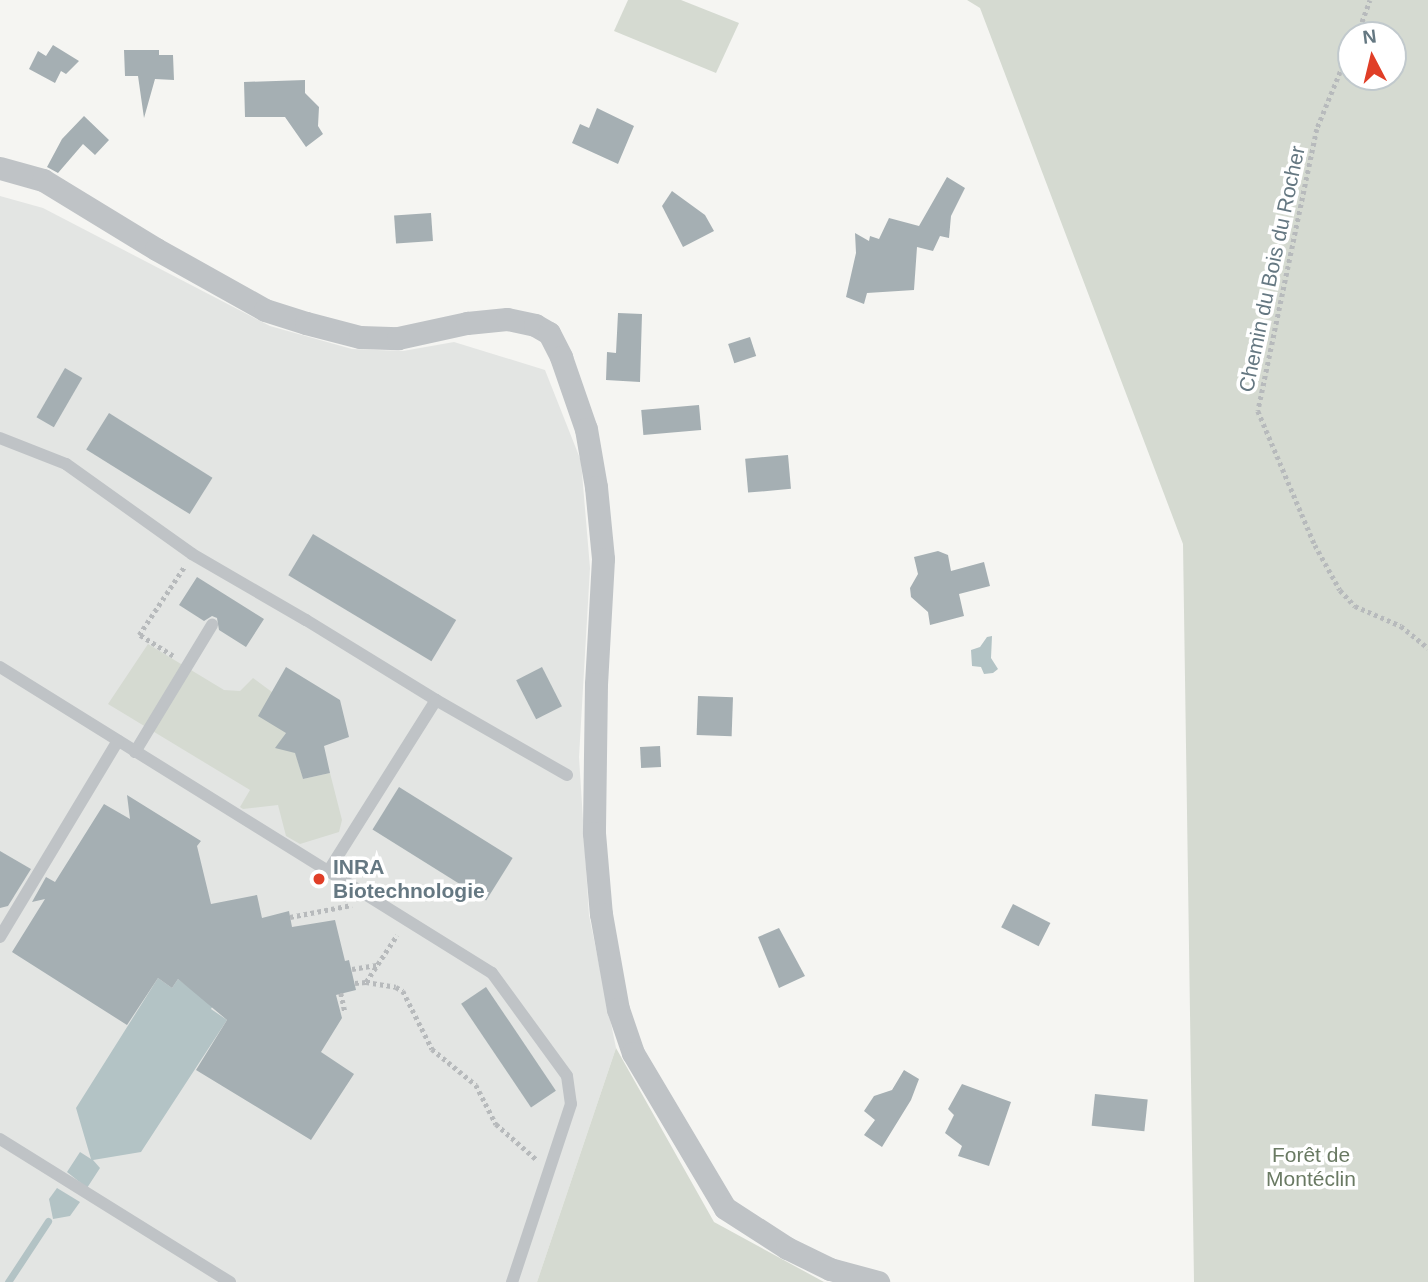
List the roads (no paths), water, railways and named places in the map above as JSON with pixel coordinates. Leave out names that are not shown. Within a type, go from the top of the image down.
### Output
[{"type":"street","points":[[0,168],[43,180],[156,249],[265,310],[306,323],[360,337],[398,338],[467,323],[507,320],[535,325],[549,333],[561,357],[586,429],[596,487],[603,559],[596,684],[594,833],[601,914],[618,1009],[629,1042],[725,1208],[787,1248],[830,1269],[878,1282]]},
{"type":"lane","points":[[0,439],[66,464],[192,555],[567,775]]},
{"type":"lane","points":[[135,751],[212,625]]},
{"type":"lane","points":[[0,667],[492,973],[567,1076],[571,1104],[512,1282]]},
{"type":"lane","points":[[329,870],[436,700]]},
{"type":"lane","points":[[0,937],[118,741]]},
{"type":"lane","points":[[0,1139],[230,1282]]},
{"type":"waterway","points":[[8,1282],[48,1221]]},
{"type":"place","name":"INRA Biotechnologie","points":[[319,879]]},
{"type":"park label","name":"Forêt de Montéclin","points":[[1311,1167]]}]
